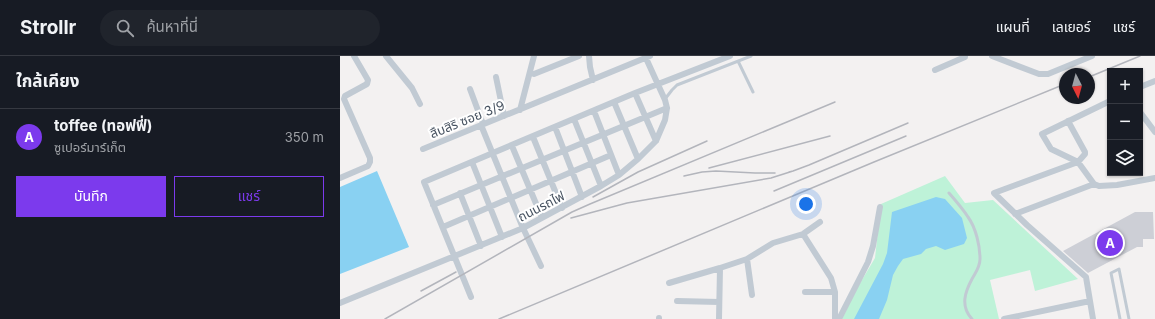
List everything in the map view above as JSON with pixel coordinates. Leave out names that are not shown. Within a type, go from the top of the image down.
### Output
[{"type":"street","points":[[340,178],[368,166],[370,162],[370,158],[344,99],[345,96],[367,84],[368,80],[354,56]]},
{"type":"street","points":[[386,56],[412,88],[420,104]]},
{"type":"street","name":"สืบสิริ ซอย 3/9","points":[[520,110],[534,56]]},
{"type":"street","points":[[534,74],[579,56]]},
{"type":"street","points":[[590,56],[590,67],[593,80]]},
{"type":"street","points":[[471,297],[424,182],[635,93],[730,56]]},
{"type":"street","points":[[935,70],[965,58],[965,56]]},
{"type":"street","points":[[992,56],[1040,74],[1048,74],[1092,56]]},
{"type":"street","name":"สืบสิริ ซอย 3/9","points":[[423,149],[647,57]]},
{"type":"street","name":"ถนนรถไฟ","points":[[340,303],[524,228],[601,186],[638,159],[656,141],[665,120],[667,108],[647,57]]},
{"type":"street","points":[[496,77],[504,116]]},
{"type":"street","points":[[1143,86],[1155,81]]},
{"type":"street","points":[[470,89],[493,154],[541,266]]},
{"type":"street","points":[[635,93],[656,141]]},
{"type":"street","points":[[614,102],[638,159]]},
{"type":"street","points":[[1107,102],[1042,134],[1051,150],[1078,162],[1094,184],[1099,186],[1117,185],[1155,178]]},
{"type":"street","points":[[433,205],[667,108]]},
{"type":"street","points":[[594,111],[619,174]]},
{"type":"street","points":[[1143,116],[1155,132]]},
{"type":"street","points":[[574,119],[601,186]]},
{"type":"street","points":[[1068,121],[1085,152],[1078,162],[994,194],[1086,277],[1093,319]]},
{"type":"street","points":[[555,127],[582,197]]},
{"type":"street","points":[[533,137],[562,208]]},
{"type":"street","points":[[512,146],[542,218]]},
{"type":"street","points":[[443,228],[611,155]]},
{"type":"street","points":[[472,162],[502,237]]},
{"type":"street","points":[[1015,214],[1094,184]]},
{"type":"street","points":[[460,193],[481,246]]},
{"type":"street","points":[[839,319],[868,262],[873,246],[880,207]]},
{"type":"street","points":[[669,283],[747,259],[773,243],[803,234],[820,222]]},
{"type":"street","points":[[803,234],[831,278],[835,292],[835,319]]},
{"type":"street","points":[[747,259],[752,295]]},
{"type":"street","points":[[719,319],[720,268]]},
{"type":"street","points":[[805,292],[835,292]]},
{"type":"street","points":[[677,301],[719,302]]},
{"type":"street","points":[[1004,319],[1090,301]]},
{"type":"lane","points":[[665,100],[677,85],[751,56]]},
{"type":"lane","points":[[738,62],[753,92]]},
{"type":"lane","points":[[949,193],[969,218],[975,231],[979,249],[980,265],[971,281],[964,302],[972,319]]},
{"type":"lane","points":[[1120,319],[1111,273],[1119,269],[1129,319]]},
{"type":"green space","points":[[945,176],[965,203],[993,200],[1078,279],[1035,291],[1030,270],[990,280],[999,319],[842,319],[856,290],[875,258],[881,204]]},
{"type":"water","points":[[377,171],[409,247],[340,274],[340,187]]},
{"type":"water","points":[[936,197],[945,199],[962,218],[967,238],[964,244],[945,250],[936,246],[926,249],[921,254],[903,259],[893,275],[887,300],[879,319],[854,319],[883,264],[887,253],[892,212]]},
{"type":"building","points":[[1135,212],[1153,212],[1154,239],[1143,239],[1143,247],[1137,247],[1088,273],[1063,251]]},
{"type":"railway","points":[[1095,75],[1140,56]]},
{"type":"railway","points":[[499,319],[1059,86]]},
{"type":"railway","points":[[385,319],[572,212],[835,102]]},
{"type":"railway","points":[[789,172],[908,123]]},
{"type":"railway","points":[[709,168],[830,136]]},
{"type":"railway","points":[[774,191],[906,136]]},
{"type":"railway","points":[[593,197],[638,172],[707,141]]},
{"type":"railway","points":[[684,176],[716,171],[775,173]]},
{"type":"railway","points":[[571,218],[627,203],[771,178],[793,171]]},
{"type":"railway","points":[[421,291],[456,272]]},
{"type":"place","name":"toffee (ทอฟฟี่)","points":[[1110,243]]}]
